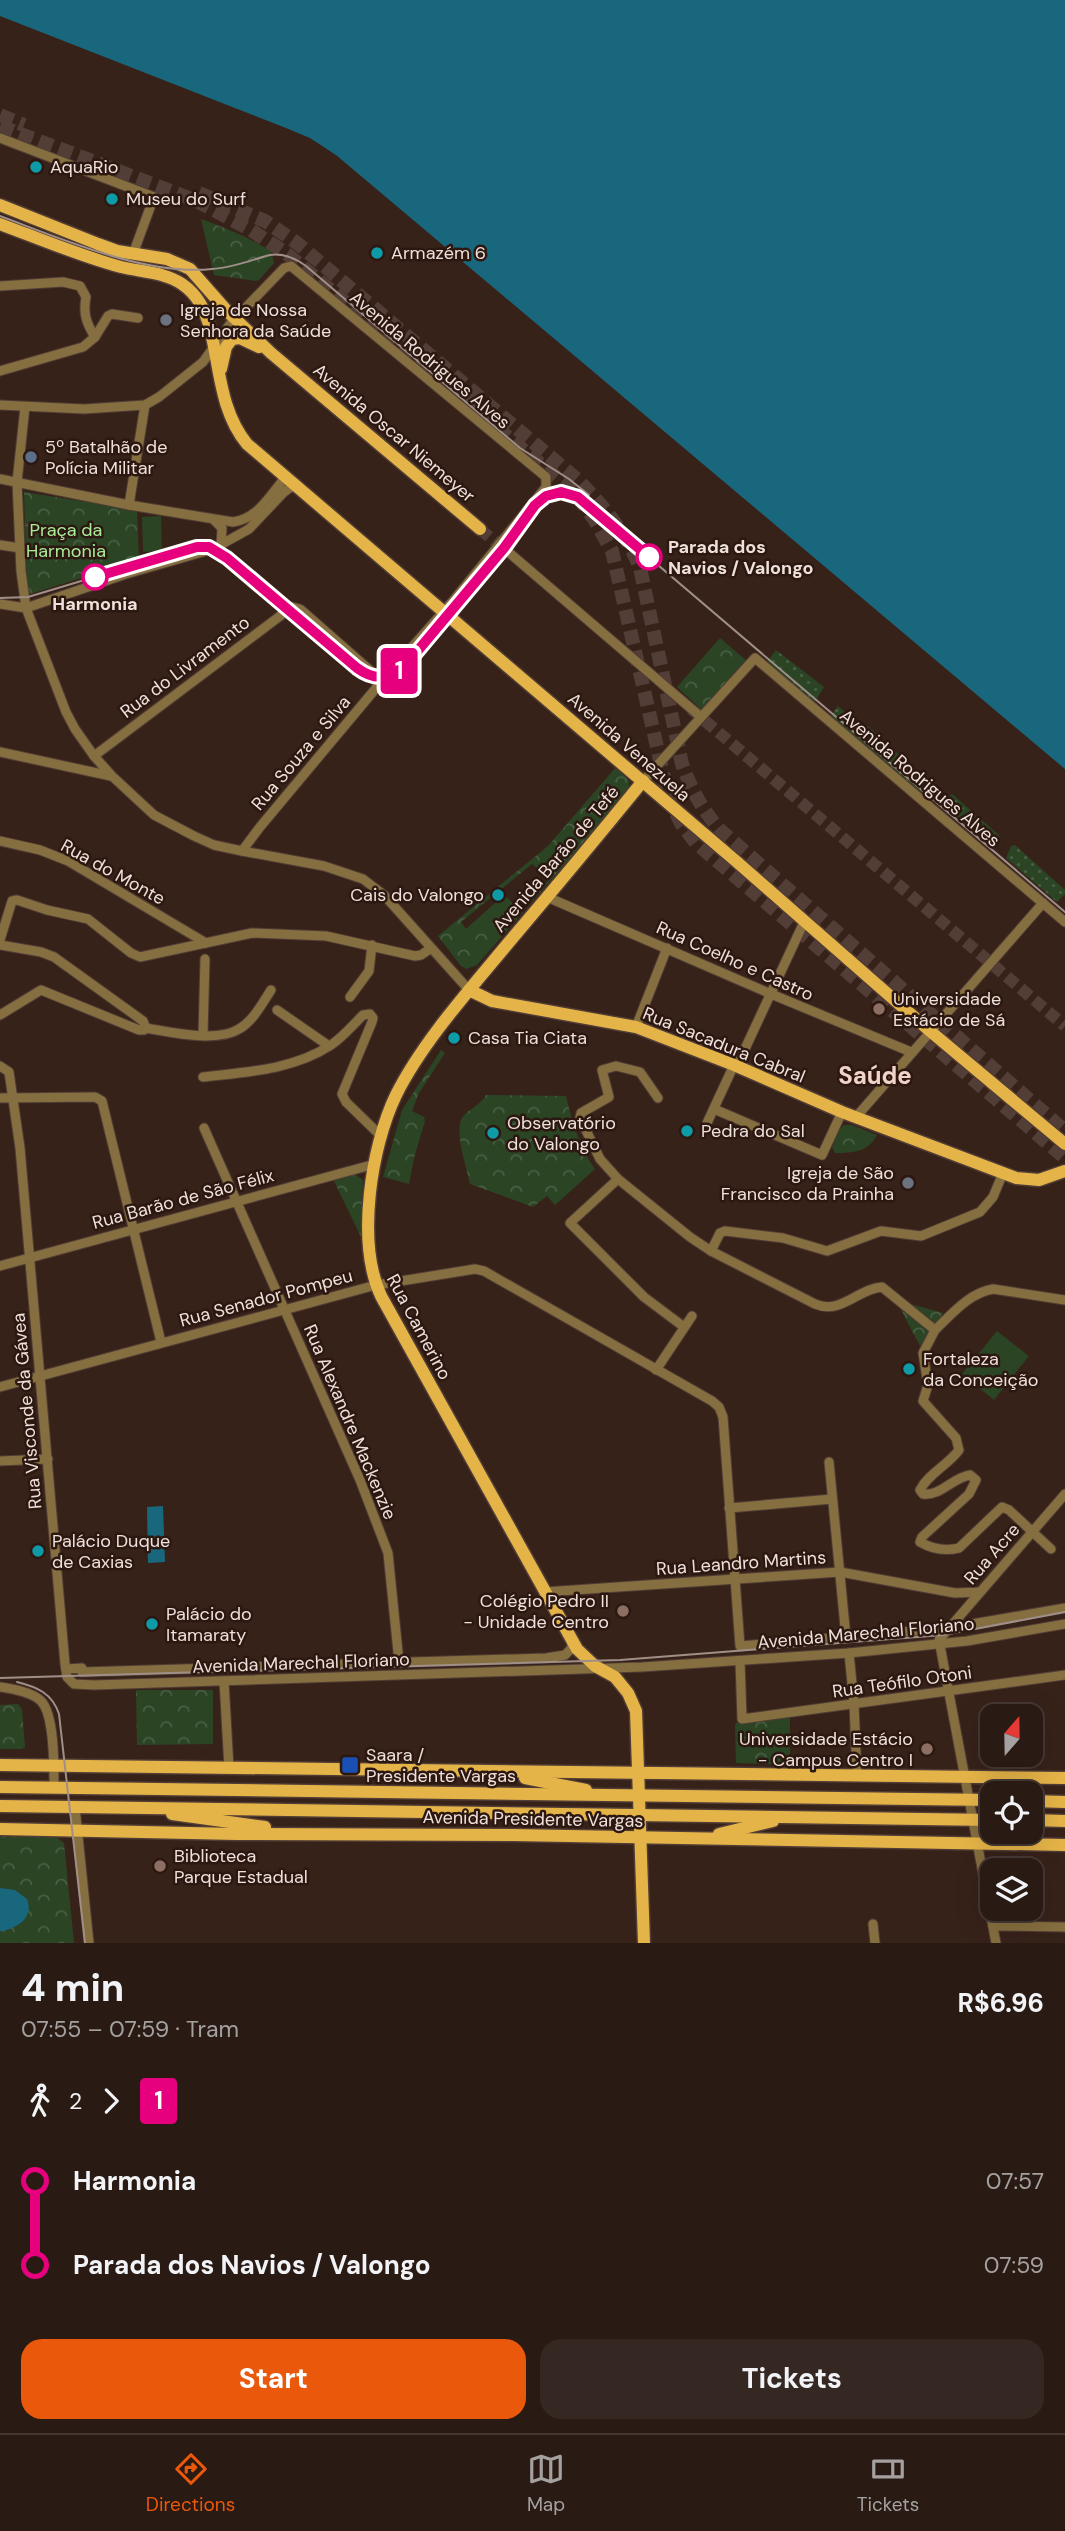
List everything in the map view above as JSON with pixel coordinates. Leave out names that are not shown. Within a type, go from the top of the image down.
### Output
[{"type":"main road","name":"Avenida Oscar Niemeyer","points":[[0,205],[98,244],[133,254],[167,259],[190,269],[271,353],[480,529]]},
{"type":"main road","name":"Avenida Venezuela","points":[[0,224],[102,261],[162,275],[179,282],[197,297],[208,323],[227,409],[247,444],[1065,1144]]},
{"type":"main road","points":[[219,376],[226,347],[232,339],[240,338],[271,353]]},
{"type":"main road","name":"Avenida Barão de Tefé","points":[[469,990],[643,782]]},
{"type":"main road","name":"Rua Sacadura Cabral","points":[[469,990],[492,1002],[636,1027],[842,1112],[1003,1173],[1031,1180],[1065,1171]]},
{"type":"main road","name":"Rua Camerino","points":[[469,990],[401,1086],[391,1108],[375,1164],[370,1193],[369,1262],[376,1285],[577,1649],[597,1667],[615,1677],[628,1693],[636,1711],[644,1943]]},
{"type":"main road","points":[[0,1765],[1065,1778]]},
{"type":"main road","points":[[480,1772],[537,1779],[607,1796]]},
{"type":"main road","name":"Avenida Presidente Vargas","points":[[0,1787],[980,1800]]},
{"type":"main road","points":[[1043,1801],[1065,1802]]},
{"type":"main road","name":"Avenida Presidente Vargas","points":[[0,1806],[980,1820]]},
{"type":"main road","points":[[148,1808],[188,1818],[300,1833]]},
{"type":"main road","points":[[713,1839],[719,1833],[794,1817]]},
{"type":"main road","points":[[1043,1820],[1065,1821]]},
{"type":"main road","name":"Avenida Presidente Vargas","points":[[0,1829],[1065,1845]]},
{"type":"street","points":[[0,138],[154,197],[133,254]]},
{"type":"street","name":"Avenida Rodrigues Alves","points":[[236,319],[276,275],[289,266],[293,267],[546,477],[547,483]]},
{"type":"street","points":[[0,286],[64,282],[80,286],[86,297],[86,320],[95,337]]},
{"type":"street","points":[[0,371],[80,348],[95,337],[112,314],[138,318]]},
{"type":"street","points":[[0,405],[84,409],[145,405],[194,370],[236,319]]},
{"type":"street","points":[[129,505],[145,405]]},
{"type":"street","name":"Rua Sacadura Cabral","points":[[25,407],[17,482],[26,608],[66,712],[94,756],[112,776],[162,820],[214,845],[324,866],[363,879],[384,895],[469,990]]},
{"type":"street","points":[[0,479],[129,505],[214,520],[237,521],[251,516],[290,482]]},
{"type":"street","points":[[0,604],[26,608],[221,545],[257,522],[290,482]]},
{"type":"street","name":"Rua Souza e Silva","points":[[242,851],[382,681],[444,612],[547,483]]},
{"type":"street","points":[[214,520],[222,527],[221,545]]},
{"type":"street","points":[[499,544],[701,717]]},
{"type":"street","points":[[0,545],[20,548]]},
{"type":"street","name":"Rua do Livramento","points":[[94,756],[292,608],[382,681]]},
{"type":"street","name":"Avenida Rodrigues Alves","points":[[755,658],[1065,922]]},
{"type":"street","name":"Avenida Barão de Tefé","points":[[643,782],[755,658]]},
{"type":"street","points":[[0,751],[112,776]]},
{"type":"street","name":"Rua do Monte","points":[[0,841],[40,850],[68,861],[206,943]]},
{"type":"street","name":"Rua Coelho e Castro","points":[[547,897],[911,1052]]},
{"type":"street","points":[[146,1028],[143,1021],[54,957],[0,942],[12,901],[17,900],[47,911],[88,919],[135,956],[240,934],[272,933],[326,936],[415,956],[430,948]]},
{"type":"street","points":[[856,1117],[1042,903]]},
{"type":"street","points":[[707,1124],[805,920]]},
{"type":"street","points":[[350,997],[369,971],[372,945]]},
{"type":"street","points":[[636,1027],[667,948]]},
{"type":"street","points":[[202,1035],[205,960]]},
{"type":"street","points":[[0,1015],[41,990],[139,1030],[146,1028],[202,1035],[238,1031],[250,1020],[271,990]]},
{"type":"street","points":[[276,1010],[329,1046]]},
{"type":"street","points":[[203,1077],[282,1066],[329,1046],[363,1015],[370,1014],[372,1022],[342,1094],[346,1102],[382,1137]]},
{"type":"street","points":[[658,1098],[640,1072],[616,1066],[602,1070],[608,1097],[580,1116],[600,1159],[618,1179],[711,1251],[823,1308],[837,1307],[878,1287],[886,1288],[935,1331]]},
{"type":"street","name":"Rua Visconde da Gávea","points":[[3,1067],[9,1072],[20,1148],[65,1669]]},
{"type":"street","points":[[0,1098],[95,1097],[102,1101],[160,1342]]},
{"type":"street","points":[[714,1109],[822,1155],[842,1112]]},
{"type":"street","name":"Rua Alexandre Mackenzie","points":[[204,1128],[360,1480],[388,1553],[399,1662]]},
{"type":"street","name":"Rua Barão de São Félix","points":[[0,1266],[375,1164]]},
{"type":"street","points":[[711,1251],[720,1233],[725,1231],[783,1238],[827,1251],[881,1231],[921,1236],[980,1212],[993,1197],[1003,1173]]},
{"type":"street","points":[[618,1179],[570,1223],[644,1297],[684,1327]]},
{"type":"street","name":"Rua Senador Pompeu","points":[[0,1387],[376,1285],[467,1269],[484,1271],[719,1407],[723,1417],[729,1508]]},
{"type":"street","points":[[1051,1549],[1009,1510],[1002,1507],[959,1548],[935,1548],[920,1542],[922,1537],[969,1494],[976,1480],[970,1475],[962,1476],[931,1495],[923,1494],[920,1490],[924,1483],[953,1460],[959,1450],[956,1438],[923,1401],[928,1385],[923,1353],[935,1331],[967,1301],[982,1291],[993,1289],[1065,1300]]},
{"type":"street","points":[[656,1370],[692,1316]]},
{"type":"street","points":[[0,1461],[48,1459]]},
{"type":"street","points":[[829,1462],[846,1637]]},
{"type":"street","name":"Rua Acre","points":[[944,1635],[1065,1494]]},
{"type":"street","points":[[734,1580],[729,1508],[832,1499]]},
{"type":"street","name":"Rua Leandro Martins","points":[[544,1592],[840,1572],[955,1593],[980,1592]]},
{"type":"street","name":"Avenida Marechal Floriano","points":[[734,1580],[740,1646],[846,1637],[944,1635],[1065,1624]]},
{"type":"street","points":[[967,1608],[979,1622]]},
{"type":"street","name":"Avenida Marechal Floriano","points":[[573,1640],[571,1649],[558,1657],[208,1669],[82,1672],[82,1668],[65,1669],[70,1681],[82,1685],[740,1661],[849,1653],[944,1635],[979,1622],[1065,1608]]},
{"type":"street","points":[[944,1635],[948,1692],[996,1943]]},
{"type":"street","points":[[849,1653],[857,1776]]},
{"type":"street","name":"Rua Teófilo Otoni","points":[[740,1661],[742,1719],[1065,1675]]},
{"type":"street","points":[[223,1681],[229,1768]]},
{"type":"street","points":[[0,1687],[32,1695],[46,1708],[54,1765],[54,1788]]},
{"type":"street","points":[[75,1807],[89,1943]]},
{"type":"street","points":[[873,1924],[875,1943]]},
{"type":"street","points":[[993,1926],[1065,1927]]},
{"type":"green space","points":[[201,219],[246,237],[271,251],[274,263],[256,281],[214,275]]},
{"type":"green space","points":[[419,343],[432,355],[431,359],[442,368],[444,365],[486,403],[482,411],[410,349]]},
{"type":"green space","name":"Praça da Harmonia","points":[[24,492],[137,510],[139,560],[27,595]]},
{"type":"green space","points":[[161,516],[162,551],[143,552],[142,517]]},
{"type":"green space","points":[[720,638],[748,662],[702,710],[677,687]]},
{"type":"green space","points":[[776,650],[824,687],[814,703],[767,662]]},
{"type":"green space","points":[[838,706],[864,729],[868,726],[887,749],[891,747],[929,784],[921,795],[830,717]]},
{"type":"green space","points":[[616,767],[629,781],[629,790],[477,965],[466,969],[461,966],[438,936],[548,846]],"holes":[[[532,864],[537,868],[547,866],[554,872],[523,912],[504,895],[466,929],[461,922]]]},
{"type":"green space","points":[[952,794],[1000,836],[992,846],[942,803]]},
{"type":"green space","points":[[1015,845],[1065,890],[1065,894],[1057,902],[1006,858],[1011,846]]},
{"type":"green space","points":[[441,1050],[445,1053],[419,1093],[412,1111],[424,1117],[425,1121],[409,1184],[383,1177],[402,1110]]},
{"type":"green space","points":[[486,1095],[566,1096],[581,1144],[595,1169],[555,1205],[547,1196],[533,1207],[470,1184],[460,1141],[460,1124],[462,1118]]},
{"type":"green space","points":[[844,1125],[852,1125],[877,1135],[865,1148],[848,1153],[835,1153],[832,1147]]},
{"type":"green space","points":[[353,1173],[363,1180],[361,1237],[333,1179]]},
{"type":"green space","points":[[896,1300],[943,1313],[920,1346]]},
{"type":"green space","points":[[997,1331],[1029,1356],[994,1400],[962,1374]]},
{"type":"green space","points":[[136,1690],[213,1690],[213,1744],[137,1745]]},
{"type":"green space","points":[[18,1704],[22,1709],[25,1747],[0,1749],[0,1705]]},
{"type":"green space","points":[[790,1715],[790,1765],[736,1763],[735,1724],[741,1720]]},
{"type":"green space","points":[[0,1836],[56,1837],[64,1843],[74,1943],[0,1943]]},
{"type":"water","points":[[0,0],[1065,0],[1065,769],[336,155],[310,138],[286,128],[0,16]]},
{"type":"water","points":[[163,1506],[165,1562],[148,1563],[147,1507]]},
{"type":"water","points":[[0,1888],[15,1890],[27,1899],[29,1905],[24,1920],[3,1931],[0,1931]]},
{"type":"tunnel","points":[[0,115],[24,125]]},
{"type":"tunnel","points":[[0,126],[197,201],[251,230],[287,254],[573,491],[594,519],[612,551],[669,799],[682,825],[696,843],[1065,1158]]},
{"type":"tunnel","points":[[199,193],[265,221],[297,243],[579,481],[622,532],[640,568],[682,764],[689,782],[713,821],[1065,1131]]},
{"type":"tunnel","points":[[480,529],[507,552]]},
{"type":"tunnel","points":[[691,709],[1065,1026]]},
{"type":"tram line","points":[[0,216],[104,254],[160,267],[212,269],[270,255],[293,258],[306,266],[520,448],[589,495]]},
{"type":"tram line","name":"1","points":[[95,577],[191,548],[209,547],[227,558],[357,668],[379,678],[391,676],[404,667],[504,548],[535,505],[546,496],[555,492],[567,492],[578,497],[649,557]]},
{"type":"tram line","points":[[0,598],[28,597],[191,548],[209,547],[227,558],[364,673],[385,677],[404,667],[504,548],[540,500],[550,494],[572,494],[1065,912]]},
{"type":"tram line","points":[[0,1678],[620,1660],[943,1635],[1065,1612]]},
{"type":"tram line","points":[[17,1682],[43,1692],[59,1714],[85,1943]]},
{"type":"place","name":"AquaRio","points":[[36,167]]},
{"type":"place","name":"Museu do Surf","points":[[112,199]]},
{"type":"place","name":"Armazém 6","points":[[377,253]]},
{"type":"place","name":"Igreja de Nossa Senhora da Saúde","points":[[166,320]]},
{"type":"place","name":"5º Batalhão de Polícia Militar","points":[[31,457]]},
{"type":"place","name":"Parada dos Navios / Valongo","points":[[649,557]]},
{"type":"place","name":"Harmonia","points":[[95,577]]},
{"type":"place","name":"Cais do Valongo","points":[[498,895]]},
{"type":"place","name":"Universidade Estácio de Sá","points":[[879,1009]]},
{"type":"place","name":"Casa Tia Ciata","points":[[454,1038]]},
{"type":"place","name":"Pedra do Sal","points":[[687,1131]]},
{"type":"place","name":"Observatório do Valongo","points":[[493,1133]]},
{"type":"place","name":"Igreja de São Francisco da Prainha","points":[[908,1183]]},
{"type":"place","name":"Fortaleza da Conceição","points":[[909,1369]]},
{"type":"place","name":"Palácio Duque de Caxias","points":[[38,1551]]},
{"type":"place","name":"Colégio Pedro II - Unidade Centro","points":[[623,1611]]},
{"type":"place","name":"Palácio do Itamaraty","points":[[152,1624]]},
{"type":"place","name":"Universidade Estácio - Campus Centro I","points":[[927,1749]]},
{"type":"place","name":"Saara / Presidente Vargas","points":[[350,1765]]},
{"type":"place","name":"Biblioteca Parque Estadual","points":[[160,1866]]},
{"type":"district","name":"Saúde","points":[[875,1076]]}]
